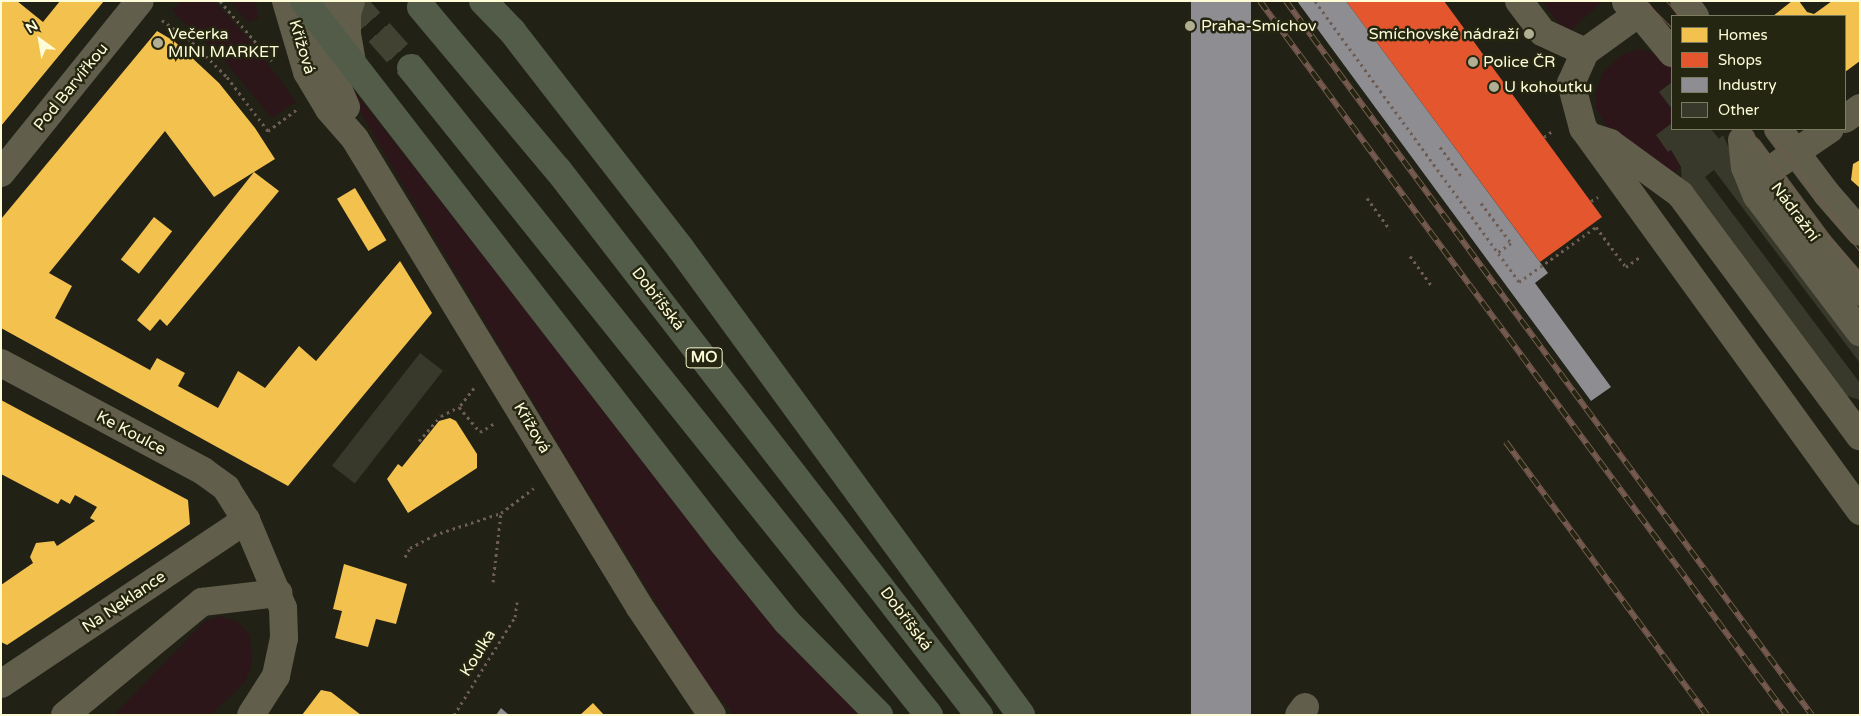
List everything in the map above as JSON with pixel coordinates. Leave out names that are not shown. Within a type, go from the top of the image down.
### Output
[{"type":"highway","points":[[483,1],[512,31],[681,249],[1022,715]]},
{"type":"highway","name":"Dobříšská","points":[[422,7],[558,170],[980,715]]},
{"type":"highway","points":[[316,8],[352,61],[729,550],[787,622],[879,715]]},
{"type":"highway","name":"MO","points":[[411,68],[929,715]]},
{"type":"street","name":"Křížová","points":[[286,1],[307,72],[329,109],[355,139],[639,606],[712,715]]},
{"type":"street","points":[[351,1],[347,34],[352,61]]},
{"type":"street","points":[[1519,1],[1542,32],[1585,52]]},
{"type":"street","points":[[1684,1],[1694,15]]},
{"type":"street","points":[[1632,7],[1585,52],[1571,83],[1588,135],[1860,510]]},
{"type":"street","points":[[1632,7],[1671,26]]},
{"type":"street","points":[[1632,7],[1671,52]]},
{"type":"street","name":"Křížová","points":[[316,8],[322,51],[349,115],[355,139]]},
{"type":"street","name":"Pod Barvířkou","points":[[1,173],[149,9]]},
{"type":"street","points":[[1846,117],[1860,108]]},
{"type":"street","points":[[1779,130],[1860,232]]},
{"type":"street","points":[[1766,173],[1828,130]]},
{"type":"street","points":[[1738,134],[1745,167],[1758,196],[1860,332]]},
{"type":"street","name":"Nádražní","points":[[1738,134],[1766,173],[1860,292]]},
{"type":"street","points":[[1588,135],[1610,143],[1680,194],[1860,436]]},
{"type":"street","name":"Ke Koulce","points":[[1,363],[203,471],[226,488],[246,520],[283,608],[284,638],[276,676],[251,715]]},
{"type":"street","name":"Na Neklance","points":[[1,684],[246,520]]},
{"type":"street","points":[[65,715],[202,602],[278,593]]},
{"type":"path","points":[[220,1],[279,69]]},
{"type":"path","points":[[1315,1],[1519,282],[1596,227],[1626,267],[1641,256]]},
{"type":"path","points":[[149,9],[192,42],[227,77],[268,131],[306,102]]},
{"type":"path","points":[[1544,137],[1550,132]]},
{"type":"path","points":[[1440,147],[1462,177]]},
{"type":"path","points":[[1591,201],[1598,197]]},
{"type":"path","points":[[1367,198],[1390,230]]},
{"type":"path","points":[[1481,203],[1511,243],[1498,252]]},
{"type":"path","points":[[1410,256],[1431,285]]},
{"type":"path","points":[[419,441],[441,416],[459,407],[479,382]]},
{"type":"path","points":[[459,407],[480,432],[502,419]]},
{"type":"path","points":[[405,557],[410,548],[434,535],[501,513],[541,483]]},
{"type":"path","points":[[493,582],[501,513]]},
{"type":"path","name":"Koulka","points":[[454,715],[515,616],[517,602]]},
{"type":"shaded area","points":[[181,1],[214,1],[255,46],[296,102],[272,118],[224,60],[172,11]]},
{"type":"shaded area","points":[[229,1],[256,1],[258,18],[249,23]]},
{"type":"shaded area","points":[[1542,1],[1603,1],[1570,31],[1560,25]]},
{"type":"shaded area","points":[[1641,49],[1659,55],[1671,66],[1671,83],[1659,92],[1671,108],[1671,124],[1663,130],[1681,167],[1670,176],[1607,128],[1596,108],[1596,92],[1603,72],[1623,54]]},
{"type":"shaded area","points":[[344,78],[769,620],[865,715],[734,715],[704,679],[575,472],[390,163],[342,80]]},
{"type":"shaded area","points":[[219,616],[238,622],[250,635],[252,664],[245,682],[211,715],[114,715],[204,622]]},
{"type":"building: Homes","points":[[1,1],[17,1],[43,22],[60,1],[104,1],[1,126]]},
{"type":"building: Homes","points":[[1792,1],[1799,1],[1807,12],[1814,14],[1832,1],[1860,1],[1860,61],[1846,71],[1846,15],[1774,15]]},
{"type":"building: Homes","points":[[157,31],[174,41],[219,83],[255,128],[275,159],[214,197],[165,131],[49,273],[72,286],[55,318],[150,370],[157,358],[185,373],[178,386],[218,408],[238,371],[265,388],[299,346],[316,361],[400,261],[432,313],[288,486],[1,328],[1,219]]},
{"type":"building: Homes","points":[[1860,160],[1860,188],[1851,180],[1853,164]]},
{"type":"building: Homes","points":[[254,172],[279,191],[167,326],[160,319],[150,331],[137,320]]},
{"type":"building: Homes","points":[[355,188],[386,240],[368,251],[337,199]]},
{"type":"building: Homes","points":[[154,217],[172,231],[139,274],[121,260]]},
{"type":"building: Homes","points":[[1,400],[188,500],[190,524],[7,645],[1,642],[1,585],[33,563],[30,557],[36,543],[54,541],[57,546],[95,521],[90,518],[97,507],[75,495],[70,504],[61,499],[58,504],[1,474]]},
{"type":"building: Homes","points":[[450,418],[456,421],[477,454],[477,468],[408,513],[387,479],[398,464],[402,467],[439,421]]},
{"type":"building: Homes","points":[[344,564],[407,584],[396,624],[376,619],[368,647],[335,638],[342,611],[333,609]]},
{"type":"building: Homes","points":[[321,690],[331,692],[361,715],[302,715]]},
{"type":"building: Homes","points":[[593,703],[604,715],[580,715]]},
{"type":"building: Shops","points":[[1346,1],[1444,1],[1602,217],[1540,262]]},
{"type":"building: Industry","points":[[1191,1],[1251,1],[1251,715],[1191,715]]},
{"type":"building: Industry","points":[[1297,1],[1346,1],[1548,273],[1535,283],[1611,387],[1591,401]]},
{"type":"building: Industry","points":[[501,708],[509,715],[496,715]]},
{"type":"building: Other","points":[[1671,83],[1671,108],[1659,92]]},
{"type":"building: Other","points":[[1671,124],[1671,130],[1712,130],[1719,139],[1723,135],[1752,199],[1860,345],[1860,363],[1714,170],[1705,177],[1860,383],[1860,400],[1835,392],[1682,185],[1681,167],[1671,150],[1668,152],[1656,135]]},
{"type":"building: Other","points":[[420,353],[443,371],[355,484],[332,466]]},
{"type":"tunnel","points":[[351,1],[411,68]]},
{"type":"tram line","points":[[1645,1],[1671,27]]},
{"type":"tram line","points":[[1666,1],[1679,15]]},
{"type":"tram line","points":[[1748,130],[1823,231],[1860,274]]},
{"type":"tram line","points":[[1766,130],[1860,252]]},
{"type":"railway","points":[[1260,1],[1787,715]]},
{"type":"railway","points":[[1286,1],[1812,715]]},
{"type":"railway","points":[[1506,442],[1707,715]]},
{"type":"place","name":"Praha-Smíchov","points":[[1190,26]]},
{"type":"place","name":"Smíchovské nádraží","points":[[1529,34]]},
{"type":"place","name":"Večerka MINI MARKET","points":[[158,43]]},
{"type":"place","name":"Police ČR","points":[[1473,62]]},
{"type":"place","name":"U kohoutku","points":[[1494,87]]}]
